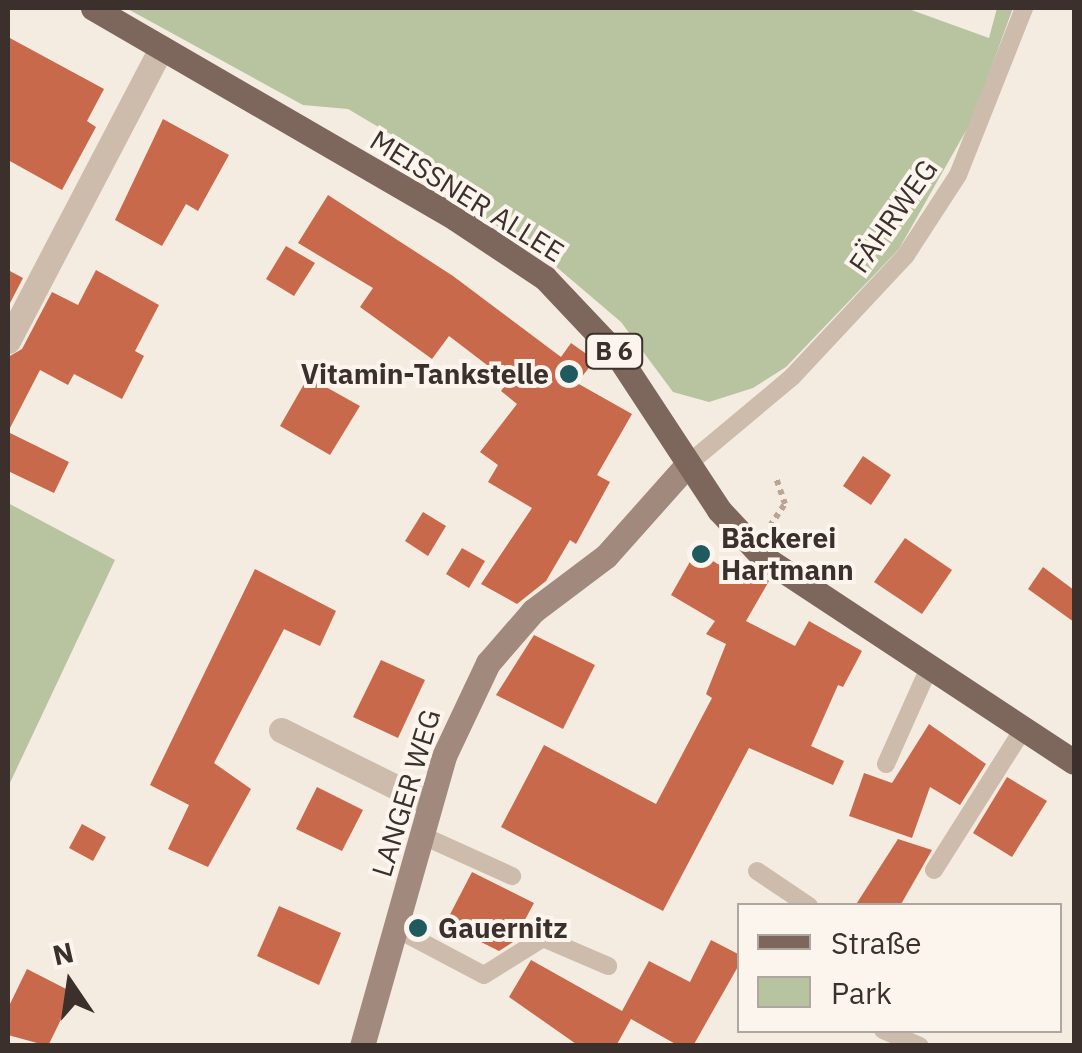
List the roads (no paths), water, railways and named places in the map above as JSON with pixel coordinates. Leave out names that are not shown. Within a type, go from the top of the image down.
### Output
[{"type":"main road","name":"MEISSNER ALLEE","points":[[93,8],[545,278],[616,353],[718,510],[756,549],[1074,762]]},
{"type":"street","points":[[8,341],[161,48]]},
{"type":"street","name":"LANGER WEG","points":[[362,1046],[428,804],[458,718],[510,632],[606,556],[688,464]]},
{"type":"street","points":[[281,730],[428,804]]},
{"type":"lane","name":"FÄHRWEG","points":[[688,464],[792,377],[868,300],[934,216],[1003,71],[1024,8]]},
{"type":"lane","points":[[886,764],[929,668]]},
{"type":"lane","points":[[934,870],[1023,728]]},
{"type":"lane","points":[[421,835],[512,876]]},
{"type":"lane","points":[[757,871],[804,903]]},
{"type":"lane","points":[[397,929],[464,970],[484,975],[543,938],[608,966]]},
{"type":"lane","points":[[890,1033],[920,1046]]},
{"type":"place","name":"Vitamin-Tankstelle","points":[[569,374]]},
{"type":"place","name":"Bäckerei Hartmann","points":[[701,554]]},
{"type":"place","name":"Gauernitz","points":[[418,928]]}]
